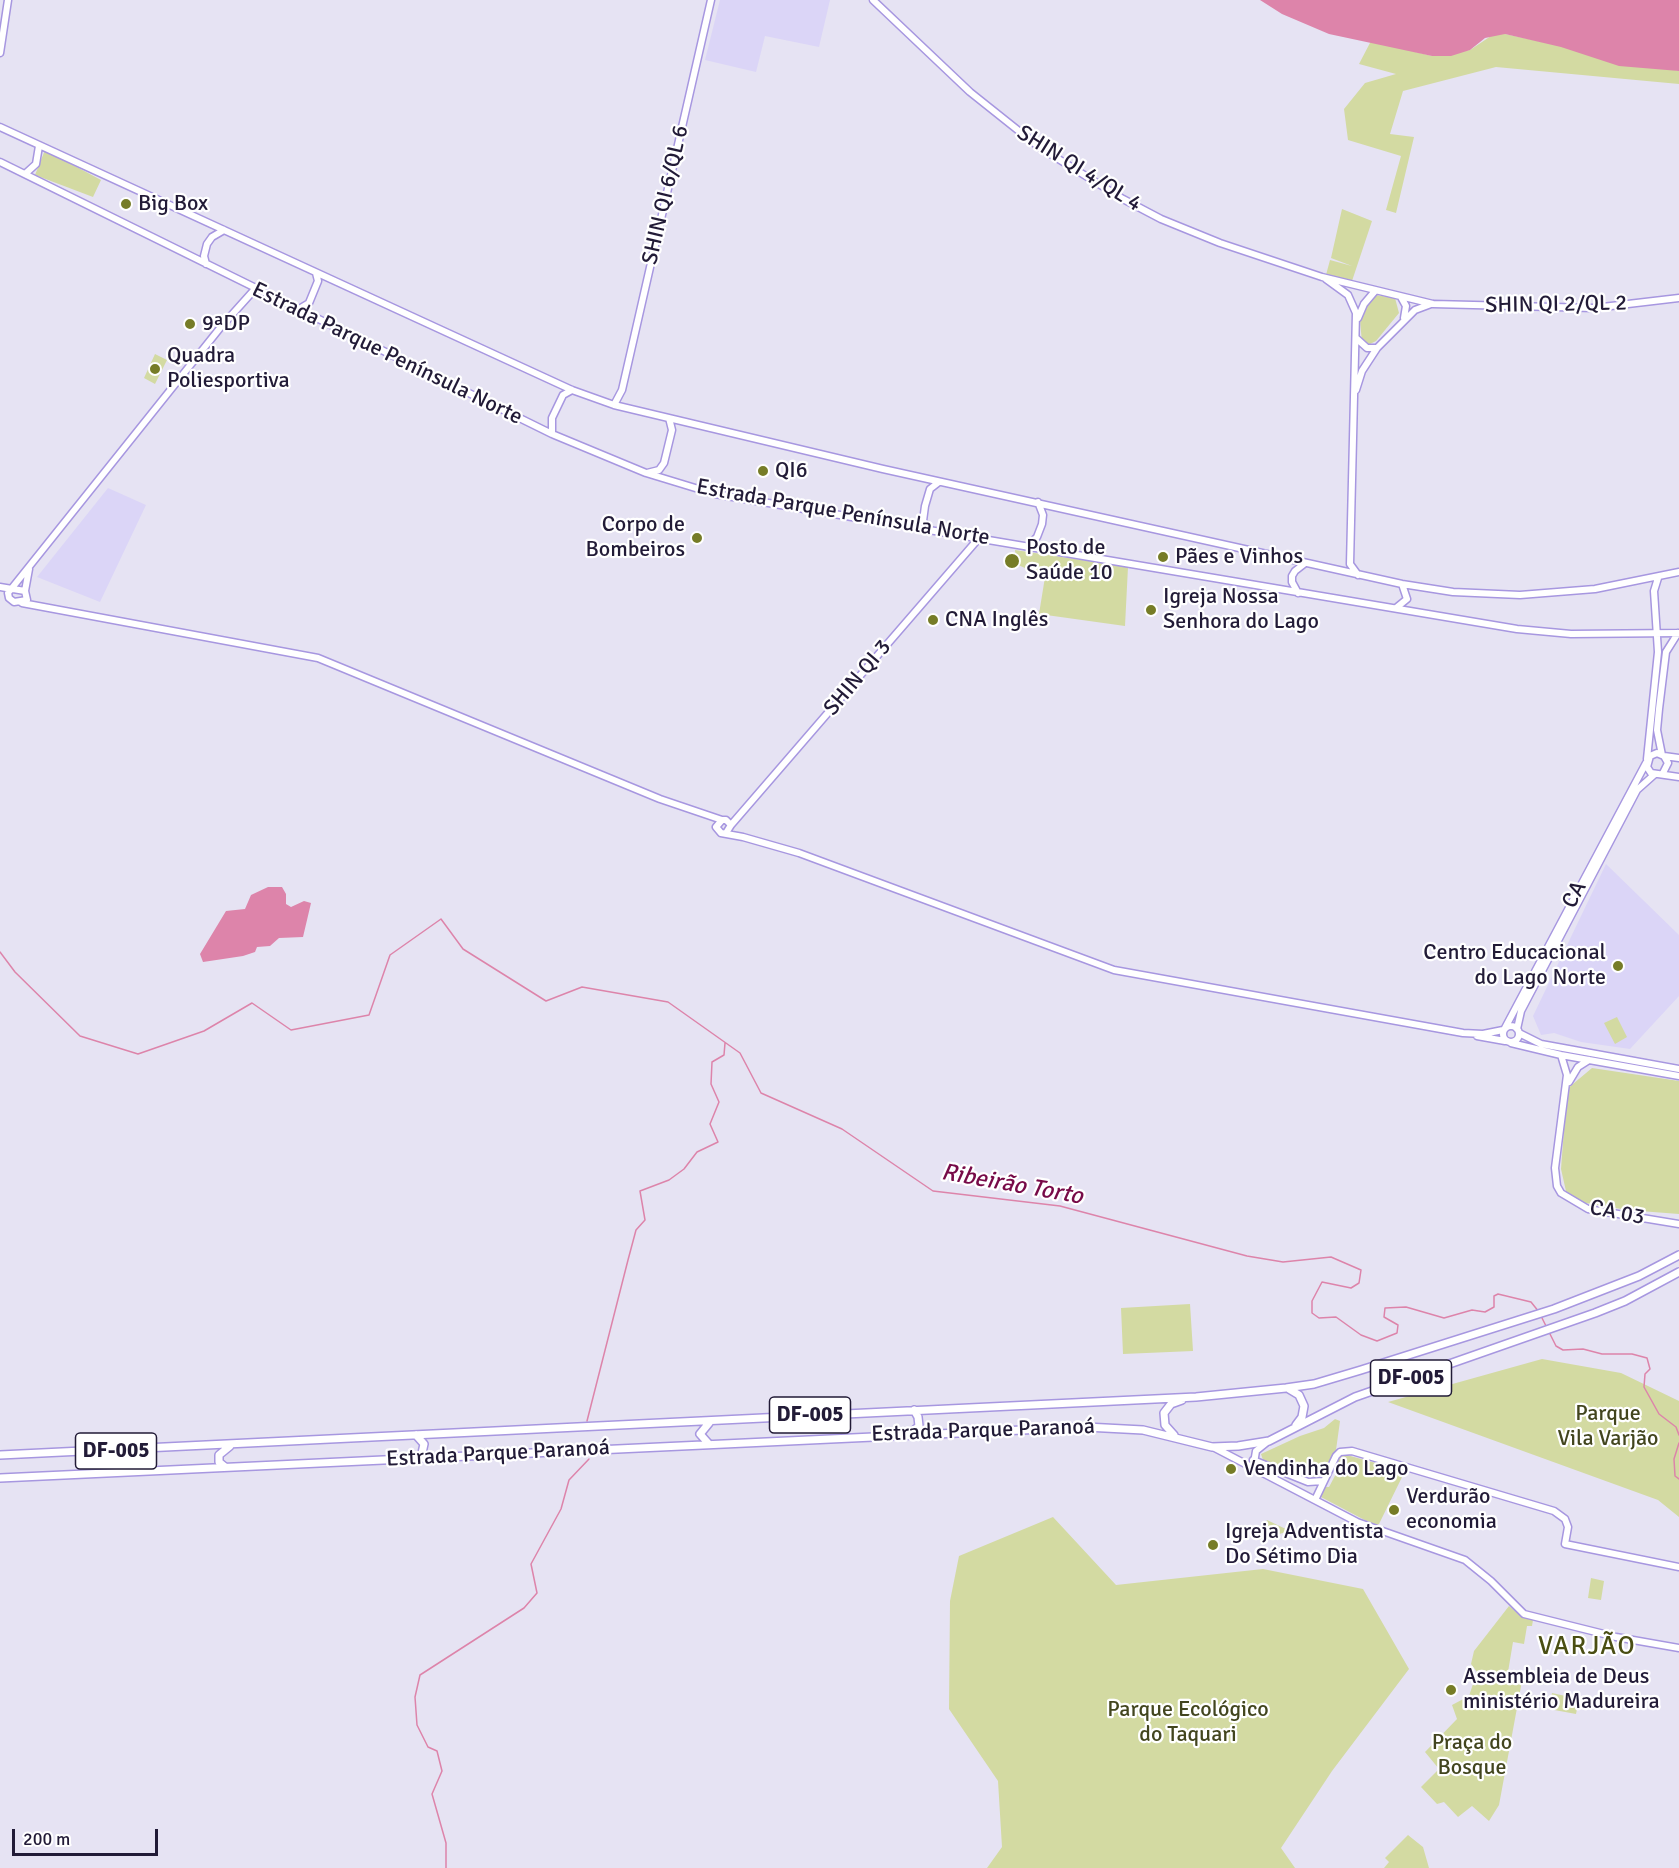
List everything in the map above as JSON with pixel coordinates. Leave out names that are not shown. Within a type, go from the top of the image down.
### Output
[{"type":"main road","name":"Estrada Parque Paranoá","points":[[0,1455],[1196,1397],[1286,1388],[1335,1378],[1528,1318],[1639,1276],[1679,1255]]},
{"type":"main road","name":"Estrada Parque Paranoá","points":[[0,1478],[708,1443],[1111,1427],[1143,1430],[1212,1447],[1269,1441],[1355,1397],[1625,1301],[1679,1272]]},
{"type":"main road","points":[[1286,1388],[1299,1395],[1304,1406],[1302,1417],[1293,1429]]},
{"type":"main road","points":[[1183,1440],[1168,1429],[1164,1413],[1171,1404],[1196,1397]]},
{"type":"main road","points":[[910,1434],[918,1426],[918,1417],[914,1410]]},
{"type":"main road","points":[[708,1443],[700,1436],[700,1431],[711,1421]]},
{"type":"main road","points":[[416,1435],[424,1444],[422,1453],[416,1459]]},
{"type":"main road","points":[[225,1467],[219,1462],[219,1455],[232,1445]]},
{"type":"street","points":[[0,53],[8,0]]},
{"type":"street","name":"SHIN QI 6/QL 6","points":[[614,405],[622,390],[711,0]]},
{"type":"street","name":"SHIN QI 4/QL 4","points":[[873,0],[1001,119],[1085,177],[1176,225],[1271,261],[1322,277],[1400,296]]},
{"type":"street","name":"Estrada Parque Península Norte","points":[[0,127],[572,390],[614,405],[939,482],[1038,502],[1145,529],[1342,572],[1453,592],[1520,595],[1595,589],[1679,572]]},
{"type":"street","points":[[25,174],[36,164],[39,146]]},
{"type":"street","name":"Estrada Parque Península Norte","points":[[0,162],[552,434],[646,473],[715,494],[1517,629],[1642,635],[1678,633]]},
{"type":"street","points":[[206,264],[204,256],[207,244],[212,237],[224,230]]},
{"type":"street","points":[[299,309],[309,303],[318,281],[316,273]]},
{"type":"street","name":"SHIN QI 4/QL 4","points":[[1322,277],[1348,296],[1354,308],[1357,324],[1350,564]]},
{"type":"street","points":[[12,601],[8,596],[12,589],[252,287]]},
{"type":"street","points":[[1357,324],[1361,309],[1375,291]]},
{"type":"street","points":[[1400,296],[1406,310],[1402,321]]},
{"type":"street","name":"SHIN QI 2/QL 2","points":[[1400,296],[1434,304],[1594,308],[1679,298]]},
{"type":"street","name":"SHIN QI 2/QL 2","points":[[1402,321],[1418,308],[1434,304]]},
{"type":"street","name":"SHIN QI 4/QL 4","points":[[1355,394],[1362,370],[1377,348],[1402,321]]},
{"type":"street","points":[[1356,338],[1367,348],[1377,348]]},
{"type":"street","points":[[552,434],[552,418],[563,395],[572,390]]},
{"type":"street","name":"SHIN QI 6/QL 6","points":[[622,390],[623,407]]},
{"type":"street","points":[[646,473],[658,470],[664,463],[672,430],[669,418]]},
{"type":"street","points":[[930,530],[923,521],[925,506],[930,489],[939,482]]},
{"type":"street","points":[[1028,546],[1037,537],[1042,524],[1044,515],[1038,502]]},
{"type":"street","points":[[967,536],[967,550]]},
{"type":"street","name":"SHIN QI 3","points":[[726,833],[979,538]]},
{"type":"street","points":[[1298,593],[1292,582],[1292,576],[1294,571],[1305,564]]},
{"type":"street","points":[[1342,572],[1350,564],[1358,575]]},
{"type":"street","points":[[22,603],[26,595],[29,568]]},
{"type":"street","name":"CA","points":[[1504,1029],[1647,761],[1658,652],[1659,634],[1654,591],[1658,578]]},
{"type":"street","points":[[1395,608],[1404,604],[1407,599],[1402,584]]},
{"type":"street","points":[[0,587],[12,589],[48,607]]},
{"type":"street","points":[[0,597],[318,658],[695,812],[723,819],[743,837]]},
{"type":"street","points":[[1659,774],[1668,763],[1663,755],[1657,730],[1666,652],[1678,633]]},
{"type":"street","points":[[1642,635],[1654,641],[1658,652]]},
{"type":"street","points":[[1679,758],[1653,754],[1647,761],[1648,770],[1679,777]]},
{"type":"street","name":"CA","points":[[1518,1031],[1521,1011],[1637,790],[1659,774]]},
{"type":"street","name":"SHIN QI 3","points":[[723,819],[736,815],[748,805]]},
{"type":"street","points":[[695,812],[721,833],[743,837],[820,860],[1114,970],[1474,1034],[1561,1055],[1679,1076]]},
{"type":"street","points":[[716,827],[723,819]]},
{"type":"street","points":[[1474,1034],[1511,1026],[1540,1044],[1679,1069]]},
{"type":"street","points":[[1504,1029],[1508,1042]]},
{"type":"street","points":[[1508,1042],[1517,1039],[1518,1031]]},
{"type":"street","name":"CA 03","points":[[1561,1055],[1566,1068],[1567,1086],[1555,1168],[1557,1186],[1561,1193],[1588,1209],[1679,1224]]},
{"type":"street","name":"CA 03","points":[[1567,1086],[1578,1067],[1589,1060]]},
{"type":"street","points":[[1257,1469],[1253,1460],[1258,1447],[1269,1441]]},
{"type":"street","points":[[1212,1447],[1379,1531],[1447,1552],[1465,1560],[1491,1581],[1524,1614],[1598,1633],[1679,1648]]},
{"type":"street","points":[[1315,1500],[1340,1452],[1352,1450],[1554,1511],[1565,1519],[1568,1527],[1565,1544],[1679,1567]]},
{"type":"street","points":[[1253,1460],[1308,1482],[1323,1481]]},
{"type":"shaded area","points":[[720,0],[830,0],[819,47],[765,36],[756,72],[705,60]]},
{"type":"shaded area","points":[[1260,0],[1679,0],[1679,71],[1619,66],[1561,47],[1505,34],[1485,38],[1470,50],[1451,56],[1432,56],[1329,34],[1282,14]]},
{"type":"shaded area","points":[[108,488],[146,505],[100,602],[37,577]]},
{"type":"shaded area","name":"Centro Educacional do Lago Norte","points":[[1606,864],[1679,935],[1679,996],[1630,1049],[1581,1042],[1554,1033],[1541,1035],[1533,1016]]},
{"type":"shaded area","points":[[268,887],[282,887],[286,894],[286,904],[291,907],[304,901],[311,903],[303,937],[279,938],[270,946],[257,947],[255,952],[243,956],[203,962],[200,954],[226,911],[245,909],[251,895]]},
{"type":"green space","points":[[1494,34],[1505,34],[1679,71],[1679,84],[1496,67],[1403,91],[1390,134],[1414,137],[1396,213],[1386,210],[1401,156],[1348,140],[1344,109],[1365,83],[1396,74],[1359,64],[1371,41],[1432,56],[1470,50]]},
{"type":"green space","points":[[45,150],[101,180],[93,197],[35,175]]},
{"type":"green space","points":[[1342,209],[1372,221],[1352,281],[1326,275],[1330,260],[1352,266],[1331,258]]},
{"type":"green space","points":[[1376,295],[1395,298],[1399,313],[1376,341],[1368,345],[1362,343],[1360,320],[1368,300]]},
{"type":"green space","name":"Quadra Poliesportiva","points":[[155,354],[167,360],[155,384],[144,378]]},
{"type":"green space","points":[[1015,550],[1128,567],[1125,626],[1039,614],[1045,577],[1016,564]]},
{"type":"green space","points":[[1617,1017],[1627,1037],[1615,1044],[1604,1023]]},
{"type":"green space","points":[[1592,1068],[1679,1081],[1679,1214],[1627,1210],[1568,1200],[1561,1169],[1567,1089]]},
{"type":"green space","points":[[1190,1304],[1193,1351],[1123,1354],[1121,1308]]},
{"type":"green space","name":"Parque Vila Varjão","points":[[1542,1359],[1621,1373],[1679,1401],[1679,1517],[1658,1500],[1388,1402]]},
{"type":"green space","points":[[1335,1419],[1340,1421],[1336,1450],[1324,1472],[1318,1477],[1296,1474],[1263,1460],[1261,1454],[1324,1428]]},
{"type":"green space","points":[[1343,1454],[1405,1471],[1376,1526],[1321,1497],[1324,1487],[1329,1487],[1337,1472],[1332,1468]]},
{"type":"green space","name":"Parque Ecológico do Taquari","points":[[1053,1517],[1116,1585],[1263,1569],[1363,1589],[1409,1669],[1332,1771],[1281,1848],[1295,1868],[987,1868],[1002,1847],[998,1781],[949,1709],[950,1601],[959,1556]]},
{"type":"green space","points":[[1267,1520],[1290,1531],[1258,1540]]},
{"type":"green space","points":[[1591,1578],[1604,1581],[1601,1600],[1588,1598]]},
{"type":"green space","name":"Praça do Bosque","points":[[1509,1606],[1521,1616],[1533,1620],[1532,1626],[1527,1626],[1524,1644],[1513,1642],[1507,1678],[1522,1681],[1499,1805],[1489,1821],[1472,1806],[1458,1817],[1444,1802],[1437,1804],[1421,1787],[1439,1769],[1425,1752],[1457,1719],[1452,1705],[1469,1696],[1477,1672],[1471,1664],[1474,1651]]},
{"type":"green space","points":[[1552,1693],[1579,1699],[1576,1714],[1549,1709]]},
{"type":"green space","points":[[1408,1835],[1423,1847],[1429,1868],[1384,1868],[1389,1862],[1385,1858]]},
{"type":"waterway","name":"Ribeirão Torto","points":[[0,952],[15,972],[80,1036],[138,1054],[204,1031],[252,1003],[291,1030],[369,1015],[390,955],[441,919],[463,949],[546,1001],[582,987],[668,1002],[740,1053],[761,1093],[842,1129],[933,1191],[1060,1206],[1247,1256],[1283,1262],[1331,1257],[1361,1270],[1359,1283],[1351,1288],[1322,1282],[1312,1301],[1312,1313],[1319,1318],[1336,1317],[1361,1335],[1377,1341],[1397,1333],[1398,1325],[1384,1317],[1385,1308],[1406,1307],[1444,1318],[1472,1310],[1485,1312],[1494,1307],[1494,1296],[1498,1294],[1531,1302],[1539,1312]]},
{"type":"waterway","points":[[587,1421],[636,1230],[645,1220],[640,1191],[669,1180],[684,1169],[697,1152],[718,1142],[710,1124],[719,1102],[711,1084],[712,1062],[724,1055],[725,1043]]},
{"type":"waterway","name":"Ribeirão Torto","points":[[1541,1316],[1547,1328]]},
{"type":"waterway","name":"Ribeirão Torto","points":[[1549,1332],[1556,1346],[1563,1350],[1583,1349],[1602,1354],[1632,1354],[1647,1358],[1650,1369],[1645,1374],[1644,1387],[1659,1414],[1676,1427],[1679,1435]]},
{"type":"waterway","name":"Ribeirão Torto","points":[[1679,1443],[1674,1459],[1675,1476],[1679,1479]]},
{"type":"waterway","points":[[446,1868],[446,1843],[432,1794],[442,1771],[437,1751],[428,1747],[417,1725],[415,1697],[420,1675],[524,1608],[537,1593],[531,1564],[561,1509],[569,1480],[589,1459]]},
{"type":"place","name":"Big Box","points":[[126,204]]},
{"type":"place","name":"9ªDP","points":[[190,324]]},
{"type":"place","name":"Quadra Poliesportiva","points":[[155,369]]},
{"type":"place","name":"QI6","points":[[763,471]]},
{"type":"place","name":"Corpo de Bombeiros","points":[[697,538]]},
{"type":"place","name":"Pães e Vinhos","points":[[1163,557]]},
{"type":"place","name":"Posto de Saúde 10","points":[[1012,561]]},
{"type":"place","name":"Igreja Nossa Senhora do Lago","points":[[1151,610]]},
{"type":"place","name":"CNA Inglês","points":[[933,620]]},
{"type":"place","name":"Centro Educacional do Lago Norte","points":[[1618,966]]},
{"type":"place","name":"Vendinha do Lago","points":[[1231,1469]]},
{"type":"place","name":"Verdurão economia","points":[[1394,1510]]},
{"type":"place","name":"Igreja Adventista Do Sétimo Dia","points":[[1213,1545]]},
{"type":"place","name":"Assembleia de Deus ministério Madureira","points":[[1451,1690]]},
{"type":"district","name":"VARJÃO","points":[[1587,1647]]}]
